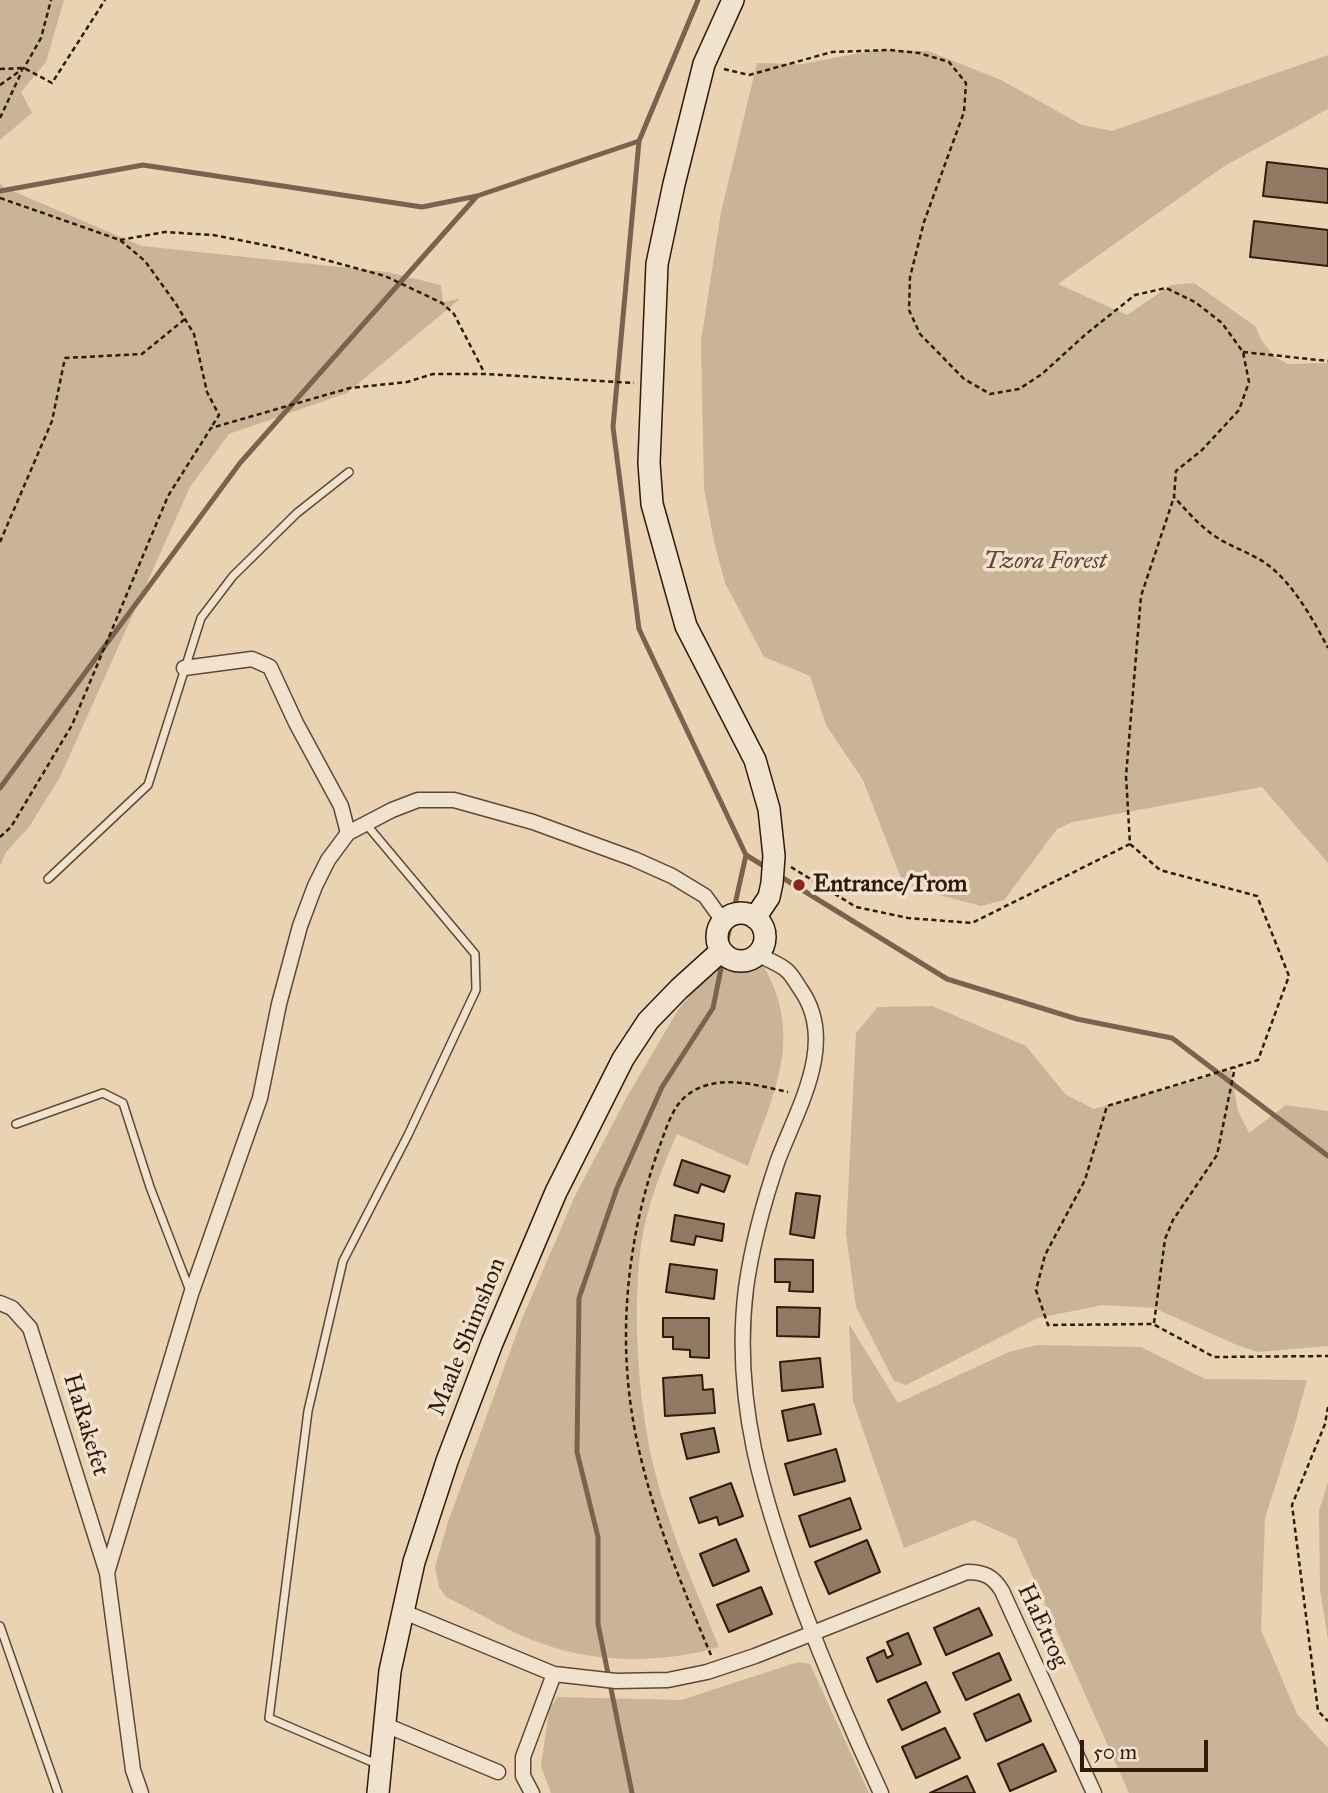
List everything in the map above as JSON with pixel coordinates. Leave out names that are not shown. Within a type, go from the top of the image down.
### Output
[{"type":"main road","points":[[733,0],[704,64],[657,264],[650,384],[649,463],[652,504],[686,626],[755,760],[769,809],[774,856],[769,897],[755,918]]},
{"type":"main road","points":[[738,914],[755,918],[763,929],[764,936],[764,943],[757,954],[752,959],[738,961],[725,956],[717,936],[723,921],[738,914]]},
{"type":"main road","name":"Maale Shimshon","points":[[378,1793],[390,1671],[414,1562],[492,1343],[556,1192],[623,1059],[648,1021],[721,951]]},
{"type":"street","points":[[184,668],[252,659],[270,667],[296,723],[341,806],[348,833]]},
{"type":"street","points":[[141,1793],[133,1770],[107,1573],[191,1294],[260,1098],[278,1004],[300,926],[328,860],[348,833],[365,823],[418,800],[454,800],[594,843],[673,876],[705,896],[723,921]]},
{"type":"street","points":[[757,954],[787,970],[805,995],[814,1019],[816,1050],[804,1096],[778,1161],[754,1246],[743,1328],[749,1424],[758,1474],[773,1526],[813,1634],[881,1793]]},
{"type":"street","name":"HaRakefet","points":[[0,1303],[12,1308],[30,1328],[107,1573]]},
{"type":"street","name":"HaEtrog","points":[[813,1634],[967,1572],[991,1576],[1002,1591],[1094,1793]]},
{"type":"street","points":[[404,1612],[554,1674],[616,1681],[668,1680],[717,1669],[813,1634]]},
{"type":"street","points":[[532,1793],[523,1776],[523,1757],[554,1674]]},
{"type":"street","points":[[383,1724],[498,1772]]},
{"type":"lane","points":[[48,879],[148,785],[201,618],[233,576],[297,513],[349,472]]},
{"type":"lane","points":[[365,823],[475,954],[475,990],[408,1135],[343,1261],[308,1411],[269,1718],[380,1765]]},
{"type":"lane","points":[[16,1124],[103,1093],[123,1103],[150,1187],[191,1294]]},
{"type":"lane","points":[[0,1626],[58,1793]]},
{"type":"path","points":[[0,118],[41,38],[51,0]]},
{"type":"path","points":[[0,69],[24,68],[52,83],[105,0]]},
{"type":"path","points":[[704,64],[749,75],[832,52],[889,50],[919,53],[948,62],[966,83],[964,112],[940,172],[916,249],[910,277],[909,310],[920,334],[939,355],[964,379],[990,394],[1019,389],[1042,374],[1135,295],[1166,288],[1195,302],[1222,323],[1243,352],[1249,382],[1239,410],[1202,450],[1176,471],[1174,496],[1141,596],[1126,776],[1130,844],[1160,870],[1257,896],[1289,976],[1258,1060],[1107,1106],[1085,1180],[1045,1255],[1036,1290],[1048,1325],[1153,1324],[1214,1357],[1328,1356]]},
{"type":"path","points":[[0,85],[24,68]]},
{"type":"path","points":[[0,198],[120,240],[145,261],[194,334],[208,392],[219,415],[167,496],[72,725],[11,827],[0,837]]},
{"type":"path","points":[[120,240],[165,232],[213,235],[285,249],[386,276],[448,308],[454,314],[485,374]]},
{"type":"path","points":[[0,542],[52,421],[65,358],[142,354],[185,319]]},
{"type":"path","points":[[1243,352],[1328,361]]},
{"type":"path","points":[[211,428],[350,388],[407,382],[433,374],[485,374],[650,384]]},
{"type":"path","points":[[1174,496],[1195,520],[1220,539],[1251,554],[1273,569],[1293,592],[1328,648]]},
{"type":"path","points":[[774,856],[856,907],[908,918],[972,923],[1130,844]]},
{"type":"path","points":[[1153,1324],[1166,1238],[1174,1220],[1217,1155],[1235,1067]]},
{"type":"path","points":[[717,1669],[681,1584],[649,1485],[632,1415],[625,1352],[628,1291],[635,1241],[645,1186],[667,1126],[684,1097],[702,1087],[737,1081],[804,1096]]},
{"type":"path","points":[[1328,1407],[1325,1424],[1292,1505],[1318,1711],[1328,1721]]},
{"type":"green space","points":[[0,0],[64,0],[46,62],[21,92],[32,113],[0,140]]},
{"type":"green space","name":"Tzora Forest","points":[[876,50],[928,51],[1001,80],[1082,125],[1112,131],[1328,55],[1328,109],[1223,167],[1058,284],[1127,315],[1171,285],[1194,283],[1255,326],[1262,341],[1275,357],[1288,364],[1328,363],[1328,863],[1262,787],[1073,822],[1057,829],[1004,900],[981,906],[904,886],[863,780],[826,725],[810,676],[764,657],[725,583],[704,489],[701,341],[721,212],[757,63],[802,64]]},
{"type":"green space","points":[[0,183],[3,187],[142,246],[387,272],[441,285],[443,302],[460,299],[347,393],[229,434],[190,487],[60,777],[29,827],[6,852],[0,866]]},
{"type":"green space","points":[[764,967],[776,994],[782,1019],[783,1043],[774,1091],[748,1166],[677,1134],[651,1202],[638,1272],[638,1359],[649,1446],[668,1517],[719,1647],[676,1656],[631,1659],[564,1651],[518,1634],[446,1597],[439,1587],[435,1567],[448,1522],[522,1319],[575,1196],[628,1095],[678,1010],[712,968]]},
{"type":"green space","points":[[932,1006],[1026,1046],[1065,1094],[1094,1109],[1231,1070],[1238,1111],[1249,1133],[1286,1105],[1328,1111],[1328,1346],[1258,1352],[1154,1308],[1103,1305],[1038,1318],[906,1385],[894,1381],[856,1307],[846,1234],[856,1033],[878,1007]]},
{"type":"green space","points":[[849,1324],[898,1403],[1009,1352],[1037,1345],[1141,1347],[1205,1379],[1307,1380],[1265,1518],[1261,1630],[1297,1714],[1328,1748],[1328,1793],[1129,1793],[1016,1539],[974,1520],[904,1548],[853,1401]]},
{"type":"green space","points":[[1328,1482],[1328,1639],[1320,1590],[1319,1511]]},
{"type":"green space","points":[[798,1662],[810,1664],[869,1793],[551,1793],[541,1766],[549,1711],[557,1697],[681,1700]]},
{"type":"building","points":[[1267,162],[1328,169],[1328,203],[1263,196]]},
{"type":"building","points":[[1254,221],[1328,230],[1328,266],[1250,257]]},
{"type":"building","points":[[682,1160],[730,1176],[724,1192],[701,1184],[698,1193],[674,1185]]},
{"type":"building","points":[[796,1193],[820,1196],[814,1238],[790,1234]]},
{"type":"building","points":[[675,1215],[724,1224],[722,1241],[696,1236],[694,1245],[671,1241]]},
{"type":"building","points":[[775,1259],[813,1260],[813,1292],[789,1291],[790,1282],[775,1282]]},
{"type":"building","points":[[670,1264],[717,1270],[714,1299],[666,1292]]},
{"type":"building","points":[[777,1307],[820,1308],[819,1337],[777,1336]]},
{"type":"building","points":[[663,1318],[709,1318],[709,1358],[690,1357],[690,1350],[673,1349],[673,1337],[663,1337]]},
{"type":"building","points":[[820,1358],[823,1387],[782,1391],[780,1362]]},
{"type":"building","points":[[702,1375],[703,1390],[713,1389],[715,1413],[665,1416],[663,1378]]},
{"type":"building","points":[[814,1404],[821,1434],[788,1441],[782,1411]]},
{"type":"building","points":[[714,1428],[719,1452],[687,1459],[681,1434]]},
{"type":"building","points":[[836,1449],[845,1481],[794,1495],[785,1464]]},
{"type":"building","points":[[731,1483],[743,1516],[719,1525],[717,1517],[699,1523],[690,1498]]},
{"type":"building","points":[[850,1498],[861,1529],[810,1547],[799,1516]]},
{"type":"building","points":[[736,1539],[749,1571],[713,1586],[700,1554]]},
{"type":"building","points":[[867,1540],[880,1572],[829,1594],[815,1562]]},
{"type":"building","points":[[761,1587],[772,1614],[729,1632],[717,1605]]},
{"type":"building","points":[[979,1608],[992,1635],[946,1655],[934,1628]]},
{"type":"building","points":[[908,1633],[921,1664],[877,1682],[867,1658],[884,1650],[887,1658],[893,1655],[887,1642]]},
{"type":"building","points":[[999,1653],[1011,1680],[966,1700],[953,1673]]},
{"type":"building","points":[[926,1682],[940,1712],[902,1730],[888,1700]]},
{"type":"building","points":[[1019,1694],[1031,1721],[986,1741],[974,1714]]},
{"type":"building","points":[[945,1728],[960,1758],[916,1778],[902,1747]]},
{"type":"building","points":[[1043,1744],[1056,1771],[1010,1791],[998,1764]]},
{"type":"building","points":[[967,1776],[975,1793],[930,1793]]},
{"type":"waterway","points":[[698,0],[639,141],[613,427],[639,629],[746,855],[725,949]]},
{"type":"waterway","points":[[0,191],[143,165],[422,207],[477,196],[639,141]]},
{"type":"waterway","points":[[0,788],[240,463],[477,196]]},
{"type":"waterway","points":[[746,855],[767,868]]},
{"type":"waterway","points":[[778,875],[947,979],[1077,1019],[1172,1038],[1328,1156]]},
{"type":"waterway","points":[[632,1793],[598,1624],[598,1537],[577,1452],[579,1298],[617,1188],[662,1087],[713,1008],[723,959]]},
{"type":"place","name":"Entrance/Trom","points":[[799,885]]}]
